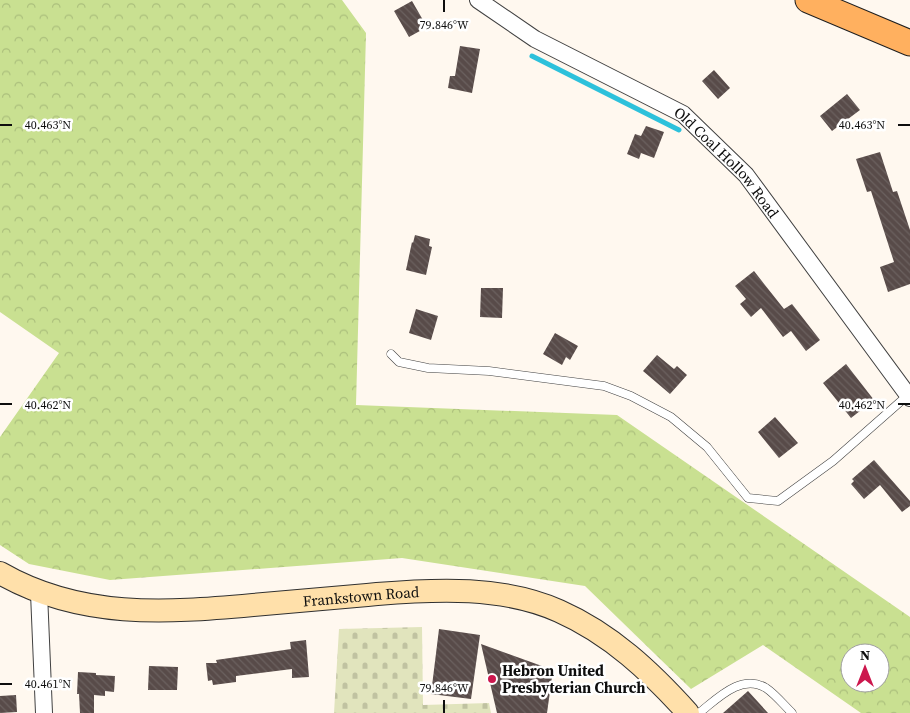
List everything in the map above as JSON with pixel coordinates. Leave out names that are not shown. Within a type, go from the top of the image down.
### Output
[{"type":"main road","points":[[808,0],[910,43]]},
{"type":"main road","name":"Frankstown Road","points":[[0,573],[40,593],[84,604],[131,611],[183,611],[411,591],[472,591],[506,595],[558,610],[614,642],[647,669],[688,713]]},
{"type":"street","name":"Old Coal Hollow Road","points":[[478,0],[535,39],[683,114],[746,174],[909,396]]},
{"type":"street","points":[[40,593],[44,713]]},
{"type":"lane","points":[[391,354],[399,362],[428,368],[489,371],[604,386],[631,396],[671,417],[707,447],[748,498],[778,501],[834,461],[909,396]]},
{"type":"lane","points":[[699,713],[730,689],[747,684],[766,688],[792,713]]},
{"type":"green space","points":[[0,0],[342,0],[366,33],[356,405],[617,415],[910,617],[910,713],[861,713],[763,645],[691,689],[585,586],[402,558],[110,580],[29,564],[0,545],[0,437],[59,353],[0,312]]},
{"type":"green space","points":[[422,627],[423,705],[489,703],[491,713],[334,713],[339,629]]},
{"type":"building","points":[[412,1],[427,27],[409,37],[394,11]]},
{"type":"building","points":[[460,46],[480,49],[472,93],[448,88],[450,76],[455,76]]},
{"type":"building","points":[[714,70],[730,88],[718,99],[702,81]]},
{"type":"building","points":[[847,94],[860,110],[832,131],[820,116]]},
{"type":"building","points":[[646,126],[664,132],[654,158],[641,153],[639,159],[627,154],[635,134],[641,136]]},
{"type":"building","points":[[880,152],[893,192],[897,191],[910,230],[910,284],[888,292],[880,267],[894,262],[871,191],[867,192],[856,159]]},
{"type":"building","points":[[415,235],[430,239],[429,246],[432,247],[426,275],[406,270]]},
{"type":"building","points":[[754,271],[784,309],[792,304],[820,340],[806,351],[791,331],[783,337],[761,308],[751,317],[740,304],[746,299],[735,286]]},
{"type":"building","points":[[481,288],[503,288],[502,318],[480,317]]},
{"type":"building","points":[[416,309],[438,316],[431,340],[409,333]]},
{"type":"building","points":[[555,333],[578,346],[570,360],[566,357],[562,365],[543,354]]},
{"type":"building","points":[[657,355],[674,369],[677,366],[687,375],[670,394],[643,371]]},
{"type":"building","points":[[846,364],[874,400],[851,418],[823,383]]},
{"type":"building","points":[[775,417],[798,443],[779,458],[758,432]]},
{"type":"building","points":[[874,460],[910,501],[910,506],[902,512],[880,485],[864,499],[851,484],[854,481],[852,479]]},
{"type":"building","points":[[439,629],[480,635],[471,699],[431,694]]},
{"type":"building","points":[[306,640],[309,677],[292,678],[292,669],[236,676],[236,682],[213,685],[212,680],[208,681],[206,663],[217,663],[216,660],[291,649],[290,642]]},
{"type":"building","points":[[481,644],[553,670],[547,713],[497,713]]},
{"type":"building","points":[[149,666],[178,667],[177,690],[148,690]]},
{"type":"building","points":[[78,672],[115,676],[114,692],[105,691],[105,696],[94,695],[94,713],[80,713],[79,694],[77,694]]},
{"type":"building","points":[[748,691],[768,713],[723,713]]},
{"type":"building","points":[[16,695],[17,712],[0,713],[0,696]]},
{"type":"waterway","points":[[532,56],[679,130]]},
{"type":"place","name":"Hebron United Presbyterian Church","points":[[492,679]]}]
